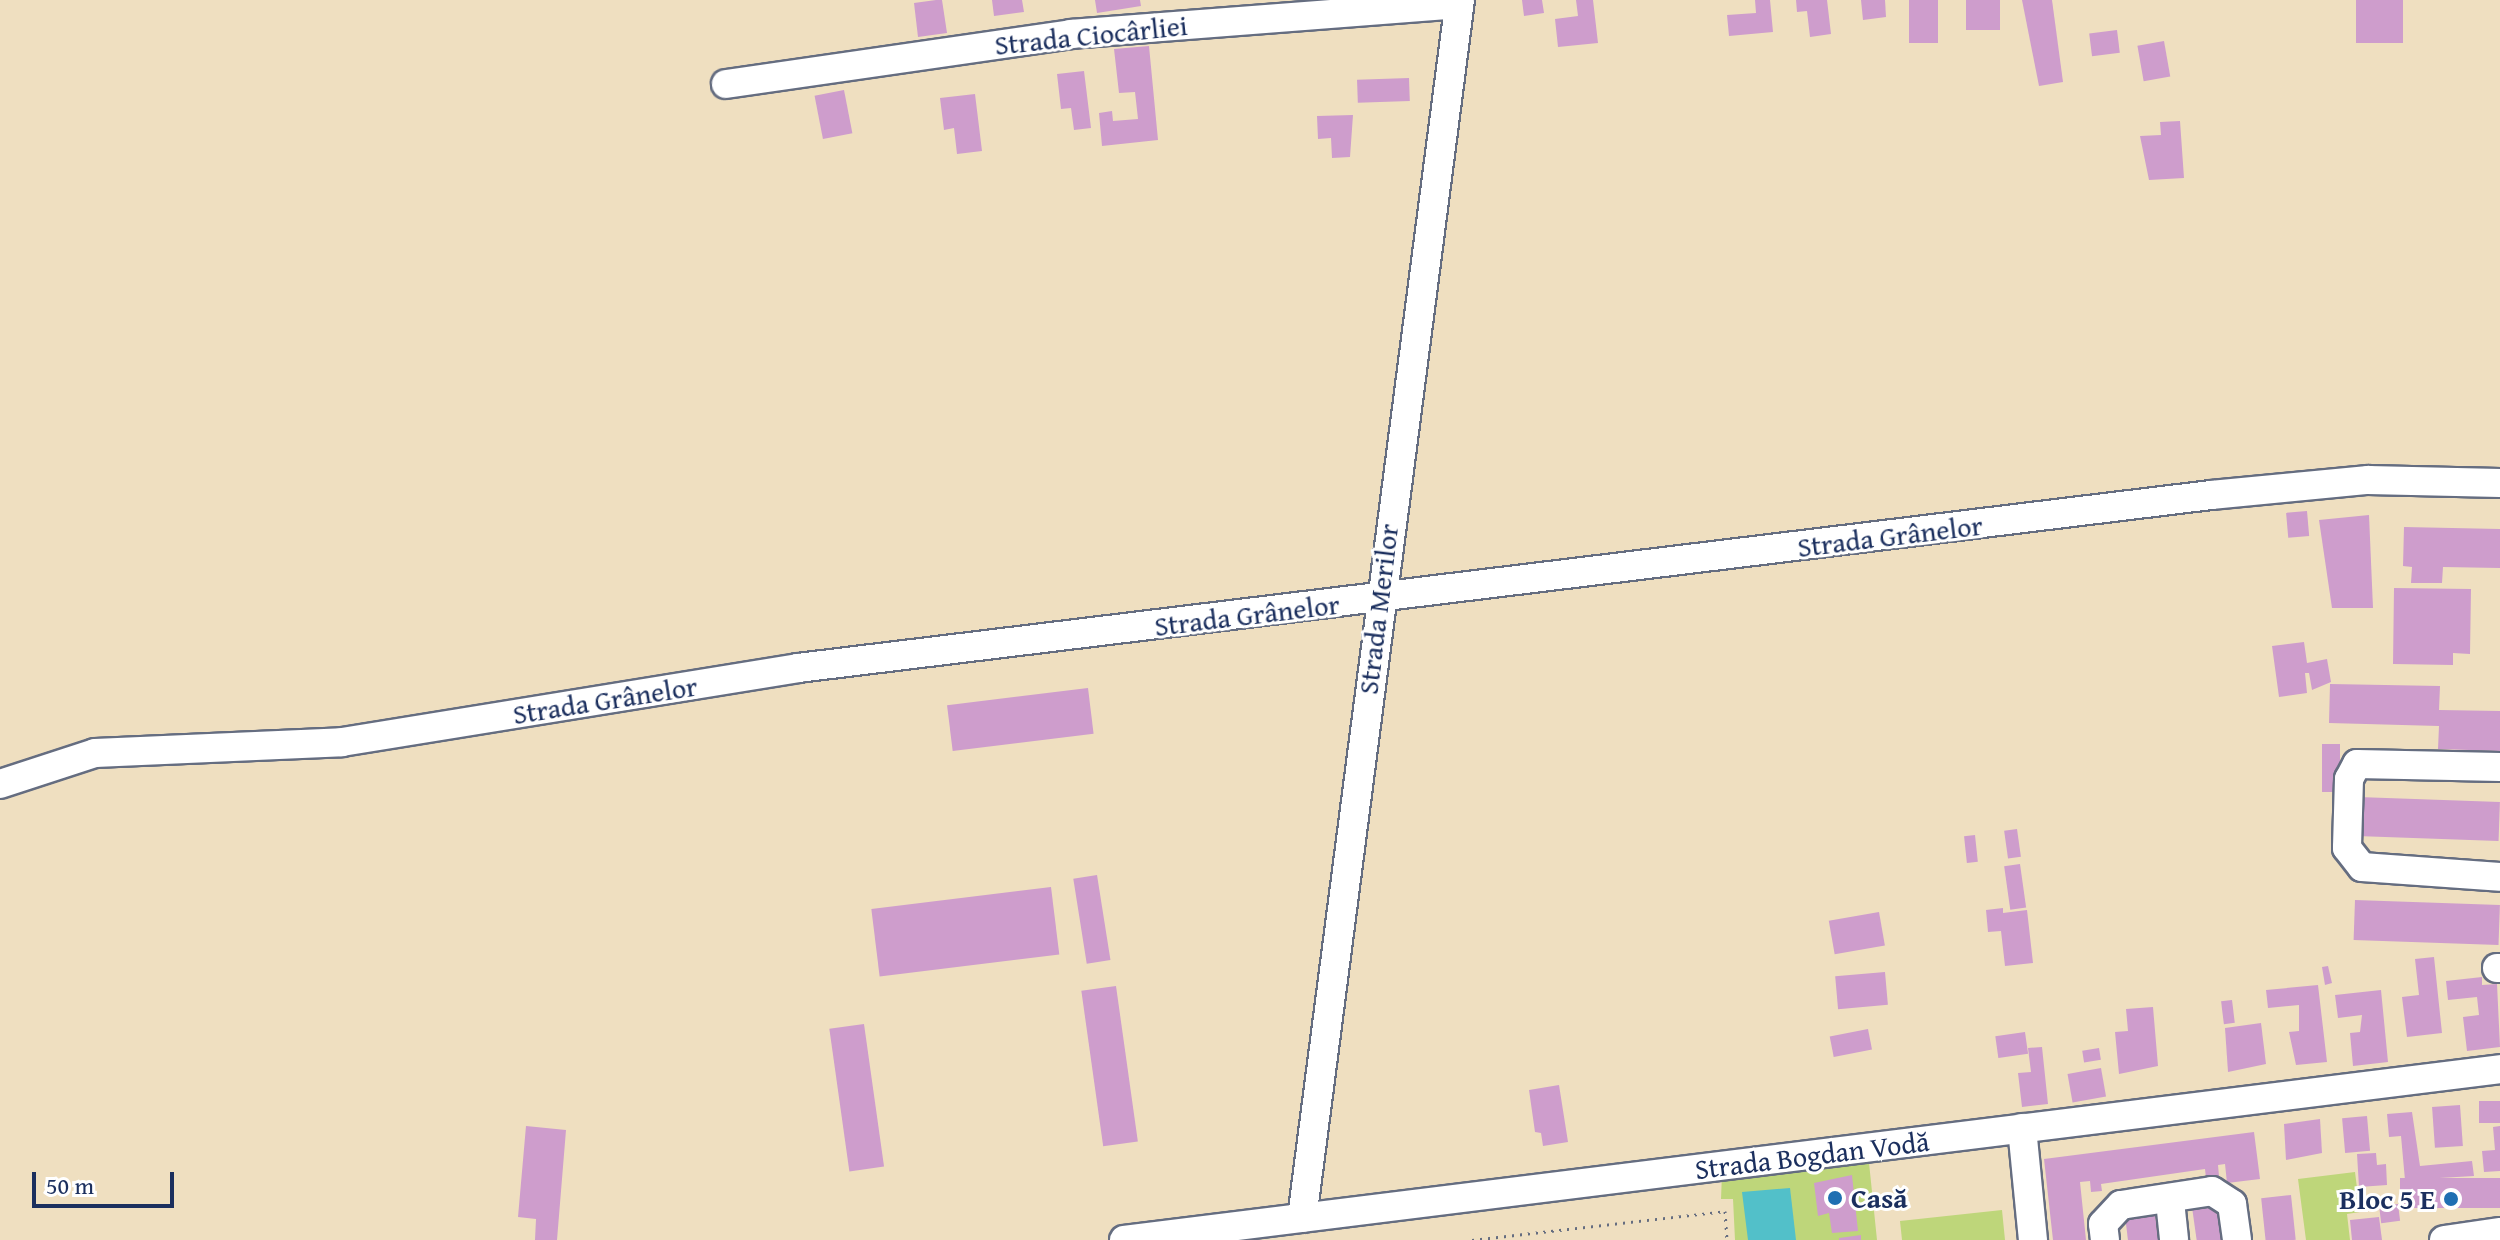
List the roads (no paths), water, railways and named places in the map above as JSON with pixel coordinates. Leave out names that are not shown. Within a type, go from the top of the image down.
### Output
[{"type":"street","name":"Strada Ciocârliei","points":[[726,84],[1071,34],[1459,2]]},
{"type":"street","name":"Strada Merilor","points":[[1302,1218],[1379,599],[1459,2]]},
{"type":"street","name":"Strada Grânelor","points":[[0,784],[95,753],[342,742],[798,668],[2211,495],[2368,480],[2500,483]]},
{"type":"street","points":[[2500,767],[2357,764],[2349,779],[2347,848],[2362,867],[2500,877]]},
{"type":"street","name":"Strada Bogdan Vodă","points":[[1124,1240],[2500,1069]]},
{"type":"street","points":[[2022,1128],[2033,1240]]},
{"type":"street","points":[[2105,1240],[2103,1224],[2121,1205],[2170,1201],[2219,1192],[2232,1204],[2237,1240]]},
{"type":"street","points":[[2170,1201],[2174,1240]]},
{"type":"street","points":[[2444,1240],[2500,1232]]},
{"type":"water","points":[[1790,1188],[1796,1240],[1748,1240],[1742,1192]]},
{"type":"place","name":"Casă","points":[[1835,1198]]},
{"type":"place","name":"Bloc 5 E","points":[[2451,1199]]}]
